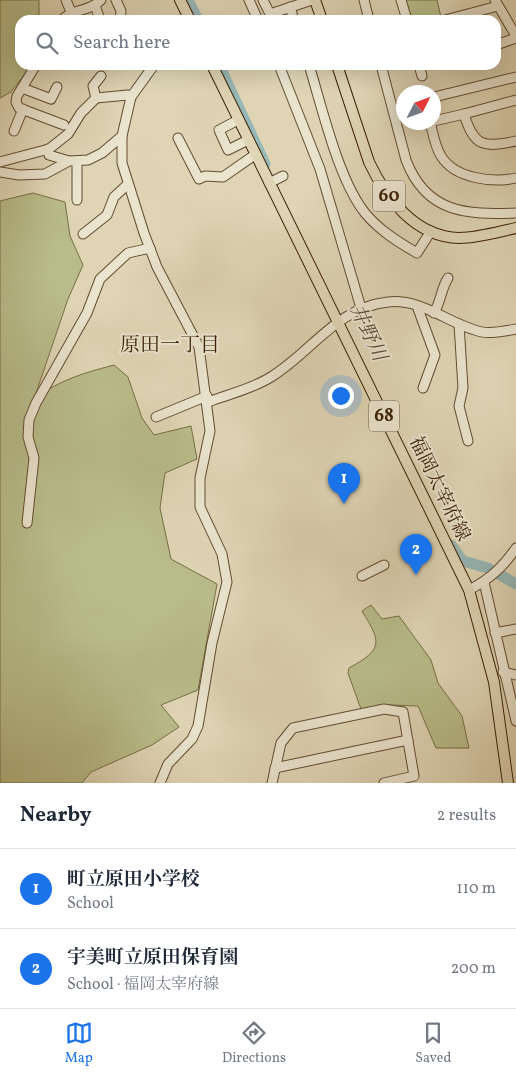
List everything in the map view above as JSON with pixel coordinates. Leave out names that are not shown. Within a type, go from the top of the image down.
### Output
[{"type":"main road","points":[[180,0],[188,15]]},
{"type":"main road","points":[[313,0],[320,15]]},
{"type":"main road","name":"福岡太宰府線","points":[[214,70],[248,140],[271,182],[469,590],[494,682],[508,783]]},
{"type":"main road","name":"60","points":[[339,70],[376,178],[398,208],[411,220],[431,231],[458,238],[516,228]]},
{"type":"street","points":[[66,0],[71,12]]},
{"type":"street","points":[[116,0],[121,11],[121,15]]},
{"type":"street","points":[[249,0],[256,15]]},
{"type":"street","points":[[263,0],[270,14],[313,0]]},
{"type":"street","points":[[364,0],[368,15]]},
{"type":"street","points":[[401,0],[406,15]]},
{"type":"street","points":[[68,15],[98,2],[99,15]]},
{"type":"street","points":[[460,15],[497,3],[516,37],[501,43]]},
{"type":"street","points":[[290,8],[292,15]]},
{"type":"street","points":[[33,70],[16,102],[19,108],[64,125]]},
{"type":"street","points":[[150,70],[131,97],[122,136],[122,163],[150,248],[163,280],[199,347],[210,432],[200,478],[200,499],[203,512],[225,561],[228,582],[212,643],[198,726],[192,739],[168,764],[160,783]]},
{"type":"street","points":[[281,70],[320,169],[361,308]]},
{"type":"street","points":[[310,70],[346,181],[365,213],[388,234],[417,252],[431,231]]},
{"type":"street","points":[[383,70],[412,174],[427,195],[449,207],[470,212],[516,213]]},
{"type":"street","points":[[420,70],[422,76]]},
{"type":"street","points":[[96,98],[92,86],[101,76]]},
{"type":"street","points":[[441,95],[516,77]]},
{"type":"street","points":[[22,88],[51,99],[56,87]]},
{"type":"street","points":[[0,162],[48,149],[68,134],[81,113],[96,98],[128,95],[131,97]]},
{"type":"street","points":[[441,120],[516,100]]},
{"type":"street","points":[[14,131],[23,110]]},
{"type":"street","points":[[464,114],[469,131],[476,140],[486,145],[516,141]]},
{"type":"street","points":[[238,120],[219,130],[228,150],[248,140]]},
{"type":"street","points":[[434,130],[441,156],[449,165],[484,179],[499,182],[516,178]]},
{"type":"street","points":[[48,149],[49,155],[73,161],[88,160],[102,153],[122,136]]},
{"type":"street","points":[[178,138],[199,179],[204,176],[223,176],[256,154]]},
{"type":"street","points":[[0,172],[19,176],[45,174],[73,161]]},
{"type":"street","points":[[73,161],[77,200]]},
{"type":"street","points":[[271,182],[283,176]]},
{"type":"street","points":[[83,234],[106,215],[114,197],[128,184]]},
{"type":"street","points":[[27,523],[34,458],[28,437],[29,420],[36,403],[87,313],[100,279],[128,253],[150,248]]},
{"type":"street","points":[[434,313],[441,298],[442,287],[448,278]]},
{"type":"street","points":[[156,417],[272,376],[341,318],[361,308],[391,302],[418,306],[482,332],[516,329]]},
{"type":"street","points":[[418,306],[435,355],[423,388]]},
{"type":"street","points":[[459,324],[463,388],[459,406],[468,441]]},
{"type":"street","points":[[469,590],[484,582],[503,567],[516,548]]},
{"type":"street","points":[[362,576],[384,565]]},
{"type":"street","points":[[484,582],[516,721]]},
{"type":"street","points":[[495,633],[516,629]]},
{"type":"street","points":[[504,672],[516,675]]},
{"type":"street","points":[[272,783],[281,743],[293,728],[384,709],[403,712],[414,776],[384,783]]},
{"type":"street","points":[[275,768],[408,740]]},
{"type":"green space","points":[[0,0],[39,0],[39,15],[15,15],[15,70],[28,70],[11,92],[0,98]]},
{"type":"green space","points":[[405,0],[437,0],[441,15],[410,15]]},
{"type":"green space","points":[[33,193],[65,202],[70,236],[83,265],[68,299],[34,399],[62,382],[114,365],[128,377],[142,418],[154,435],[191,426],[197,459],[165,473],[160,508],[171,559],[217,584],[198,690],[161,705],[179,727],[152,745],[91,772],[82,783],[0,783],[0,201]]},
{"type":"green space","points":[[371,605],[382,619],[399,616],[431,660],[438,683],[462,716],[469,748],[436,748],[418,706],[390,705],[361,709],[348,673],[349,668],[374,650],[376,644],[373,630],[362,611]]},
{"type":"waterway","name":"井野川","points":[[188,0],[196,15]]},
{"type":"waterway","name":"井野川","points":[[221,70],[265,164]]},
{"type":"waterway","name":"井野川","points":[[451,545],[463,561],[488,568],[516,584]]},
{"type":"place","name":"町立原田小学校","points":[[344,504]]},
{"type":"place","name":"宇美町立原田保育園","points":[[416,575]]},
{"type":"district","name":"原田一丁目","points":[[170,346]]}]
